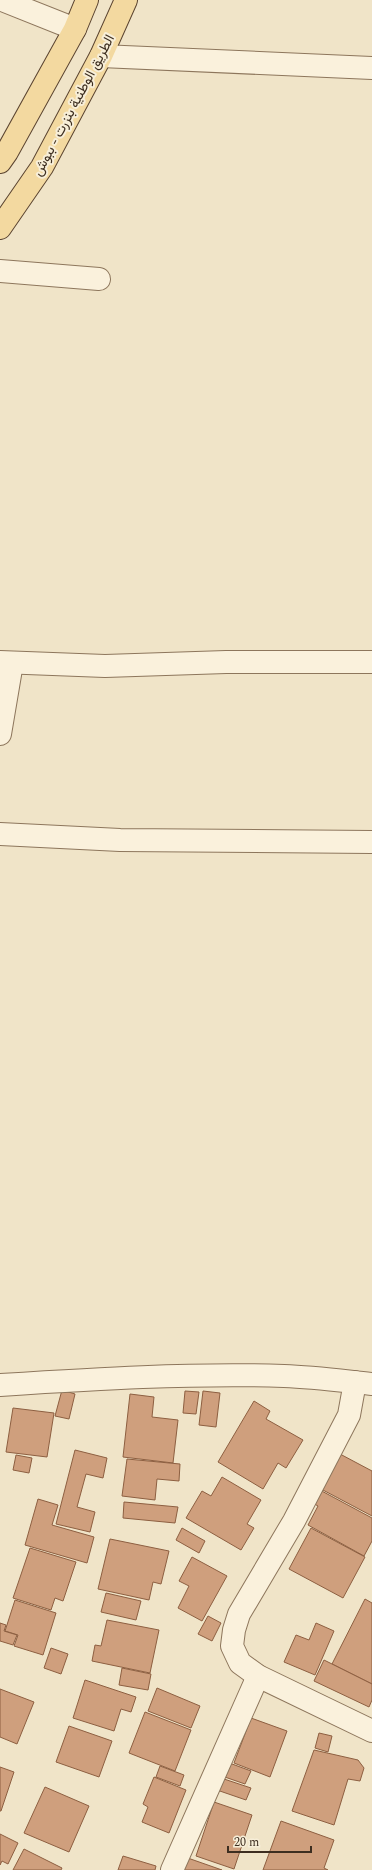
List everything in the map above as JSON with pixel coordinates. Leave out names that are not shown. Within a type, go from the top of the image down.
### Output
[{"type":"main road","points":[[0,162],[75,29],[87,0]]},
{"type":"main road","name":"الطريق الوطنية بنزرت - ببوش","points":[[0,228],[42,167],[100,56],[126,0]]},
{"type":"street","points":[[2,0],[75,29]]},
{"type":"street","points":[[100,56],[372,68]]},
{"type":"street","points":[[0,271],[99,279]]},
{"type":"street","points":[[0,734],[6,662],[106,666],[226,662],[372,662]]},
{"type":"street","points":[[0,834],[120,840],[372,842]]},
{"type":"street","points":[[0,1384],[137,1377],[219,1376],[285,1376],[363,1383],[349,1415],[294,1521],[239,1614],[234,1630],[232,1646],[240,1663],[258,1676],[372,1731]]},
{"type":"street","points":[[172,1870],[258,1676]]},
{"type":"building","points":[[62,1390],[75,1394],[69,1419],[55,1416]]},
{"type":"building","points":[[185,1391],[199,1392],[196,1414],[183,1413]]},
{"type":"building","points":[[203,1391],[220,1393],[216,1427],[199,1425]]},
{"type":"building","points":[[130,1394],[154,1397],[152,1417],[178,1420],[173,1463],[123,1457]]},
{"type":"building","points":[[254,1401],[270,1411],[266,1419],[303,1440],[286,1468],[278,1463],[263,1489],[218,1462]]},
{"type":"building","points":[[13,1408],[54,1413],[47,1457],[6,1452]]},
{"type":"building","points":[[75,1450],[107,1458],[103,1478],[86,1474],[77,1507],[95,1512],[90,1532],[56,1524]]},
{"type":"building","points":[[340,1454],[372,1471],[372,1516],[321,1489]]},
{"type":"building","points":[[16,1455],[32,1458],[29,1473],[13,1470]]},
{"type":"building","points":[[127,1459],[180,1464],[179,1481],[157,1479],[155,1500],[122,1496]]},
{"type":"building","points":[[222,1477],[261,1500],[247,1524],[254,1528],[241,1550],[186,1518],[202,1491],[211,1496]]},
{"type":"building","points":[[318,1489],[372,1518],[372,1541],[364,1556],[308,1525],[318,1506],[311,1502]]},
{"type":"building","points":[[38,1499],[58,1505],[52,1525],[94,1537],[87,1563],[25,1545]]},
{"type":"building","points":[[124,1502],[178,1507],[175,1523],[123,1518]]},
{"type":"building","points":[[182,1528],[205,1541],[199,1553],[176,1540]]},
{"type":"building","points":[[311,1528],[365,1557],[343,1598],[289,1569]]},
{"type":"building","points":[[110,1539],[169,1551],[161,1584],[153,1582],[149,1600],[98,1589]]},
{"type":"building","points":[[30,1548],[76,1562],[63,1601],[55,1598],[51,1610],[13,1598]]},
{"type":"building","points":[[192,1557],[227,1576],[202,1621],[178,1608],[189,1586],[179,1581]]},
{"type":"building","points":[[106,1593],[141,1601],[136,1620],[101,1612]]},
{"type":"building","points":[[365,1599],[372,1603],[372,1684],[332,1664]]},
{"type":"building","points":[[15,1600],[56,1613],[43,1655],[14,1646],[18,1635],[5,1631]]},
{"type":"building","points":[[208,1616],[221,1623],[212,1641],[198,1634]]},
{"type":"building","points":[[107,1620],[159,1630],[150,1673],[92,1661],[95,1645],[101,1646]]},
{"type":"building","points":[[0,1623],[6,1625],[4,1631],[17,1635],[13,1645],[0,1641]]},
{"type":"building","points":[[316,1623],[334,1631],[315,1675],[284,1662],[296,1635],[309,1640]]},
{"type":"building","points":[[51,1648],[68,1654],[61,1674],[44,1668]]},
{"type":"building","points":[[324,1660],[372,1684],[372,1700],[369,1707],[314,1681]]},
{"type":"building","points":[[122,1668],[151,1674],[148,1690],[119,1685]]},
{"type":"building","points":[[85,1680],[136,1697],[131,1712],[121,1709],[114,1731],[73,1718]]},
{"type":"building","points":[[157,1688],[200,1706],[191,1728],[148,1711]]},
{"type":"building","points":[[0,1689],[34,1702],[17,1744],[0,1737]]},
{"type":"building","points":[[145,1712],[191,1730],[175,1771],[129,1753]]},
{"type":"building","points":[[251,1718],[287,1731],[270,1777],[234,1763]]},
{"type":"building","points":[[69,1726],[112,1741],[99,1777],[56,1762]]},
{"type":"building","points":[[319,1733],[332,1736],[328,1752],[315,1748]]},
{"type":"building","points":[[314,1750],[358,1760],[364,1768],[360,1781],[348,1779],[334,1825],[292,1811]]},
{"type":"building","points":[[224,1761],[251,1771],[245,1784],[219,1775]]},
{"type":"building","points":[[160,1766],[184,1775],[180,1786],[156,1777]]},
{"type":"building","points":[[0,1767],[14,1772],[1,1811],[0,1811]]},
{"type":"building","points":[[154,1777],[186,1790],[169,1833],[142,1822],[148,1807],[143,1804]]},
{"type":"building","points":[[218,1777],[251,1788],[246,1800],[214,1789]]},
{"type":"building","points":[[45,1787],[89,1806],[69,1852],[24,1833]]},
{"type":"building","points":[[214,1802],[252,1815],[234,1869],[196,1856]]},
{"type":"building","points":[[281,1821],[334,1840],[324,1868],[328,1870],[263,1870]]},
{"type":"building","points":[[0,1834],[18,1843],[8,1864],[2,1861],[0,1865]]},
{"type":"building","points":[[24,1849],[62,1868],[61,1870],[13,1870]]},
{"type":"building","points":[[123,1856],[156,1866],[155,1870],[118,1870]]},
{"type":"building","points":[[182,1856],[222,1870],[181,1870]]}]
